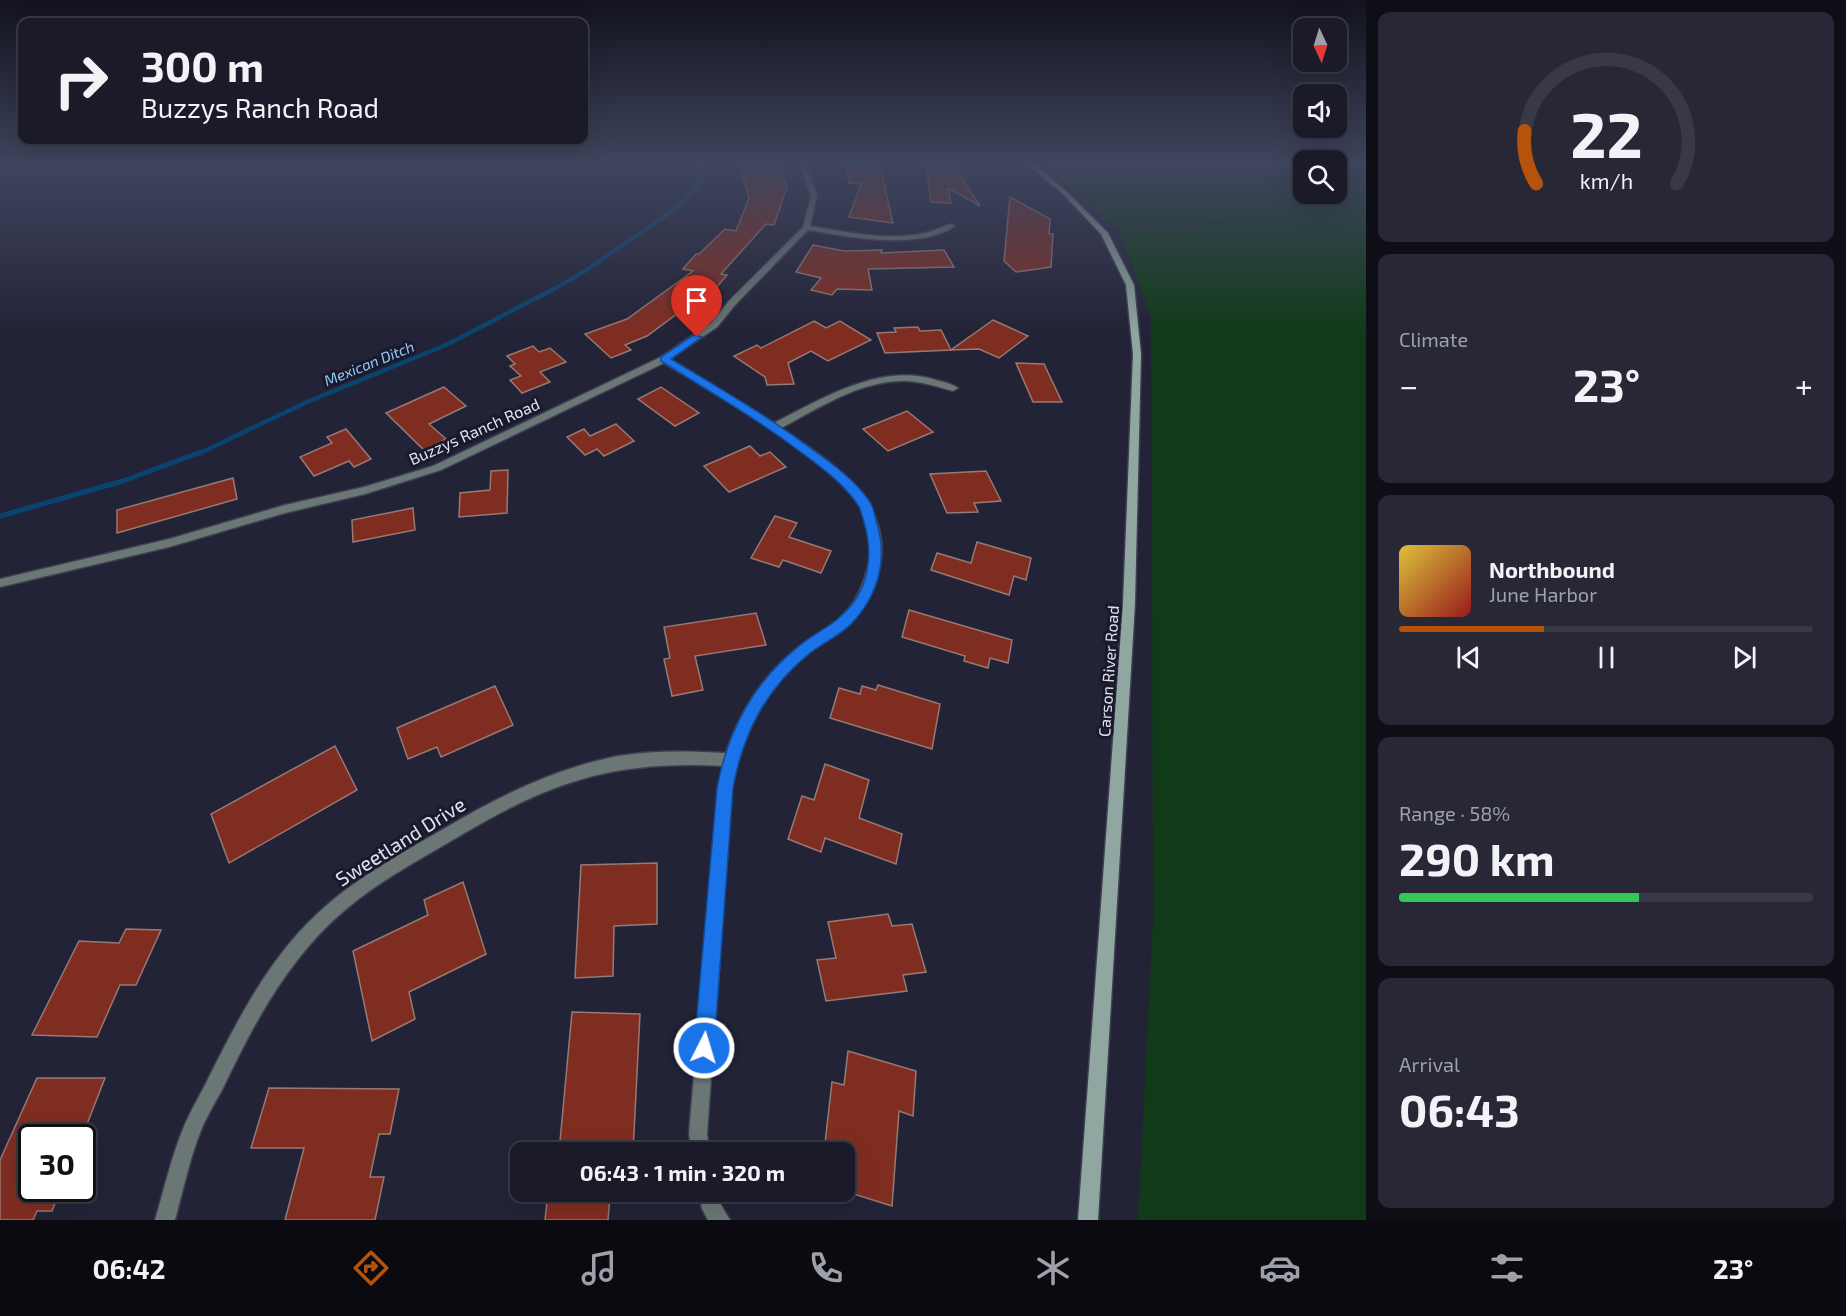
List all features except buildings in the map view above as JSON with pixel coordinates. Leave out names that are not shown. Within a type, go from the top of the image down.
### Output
[{"type":"street","points":[[808,220],[806,228],[850,235],[926,235],[951,226]]},
{"type":"street","name":"Carson River Road","points":[[1088,1220],[1129,603],[1137,354],[1130,285],[1104,232],[1092,220]]},
{"type":"street","name":"Buzzys Ranch Road","points":[[0,583],[169,543],[437,468],[664,359],[714,325],[739,296],[806,228]]},
{"type":"street","points":[[664,359],[775,427],[834,471],[865,504],[876,543],[876,562],[871,582],[862,600],[846,621],[806,648],[763,690],[745,723],[730,760],[725,788],[702,1071],[699,1142]]},
{"type":"street","points":[[775,427],[853,388],[873,382],[908,377],[924,378],[953,388]]},
{"type":"street","name":"Sweetland Drive","points":[[165,1220],[190,1135],[243,1026],[270,982],[295,950],[339,905],[375,877],[512,797],[554,778],[601,765],[649,758],[697,757],[730,760]]},
{"type":"street","points":[[710,1202],[712,1209],[720,1220]]},
{"type":"green space","points":[[1109,220],[1366,220],[1366,1220],[1138,1220],[1153,919],[1151,317],[1118,229],[1280,220],[1117,227]]},
{"type":"waterway","name":"Mexican Ditch","points":[[547,293],[585,271],[659,220]]},
{"type":"waterway","name":"Mexican Ditch","points":[[198,454],[307,402],[446,345],[550,291]]},
{"type":"waterway","name":"Mexican Ditch","points":[[0,516],[123,481],[201,452]]},
{"type":"route","points":[[697,337],[664,359],[775,427],[834,471],[865,504],[876,543],[876,562],[871,582],[862,600],[846,621],[806,648],[763,690],[745,723],[730,760],[725,788],[704,1048]]}]
